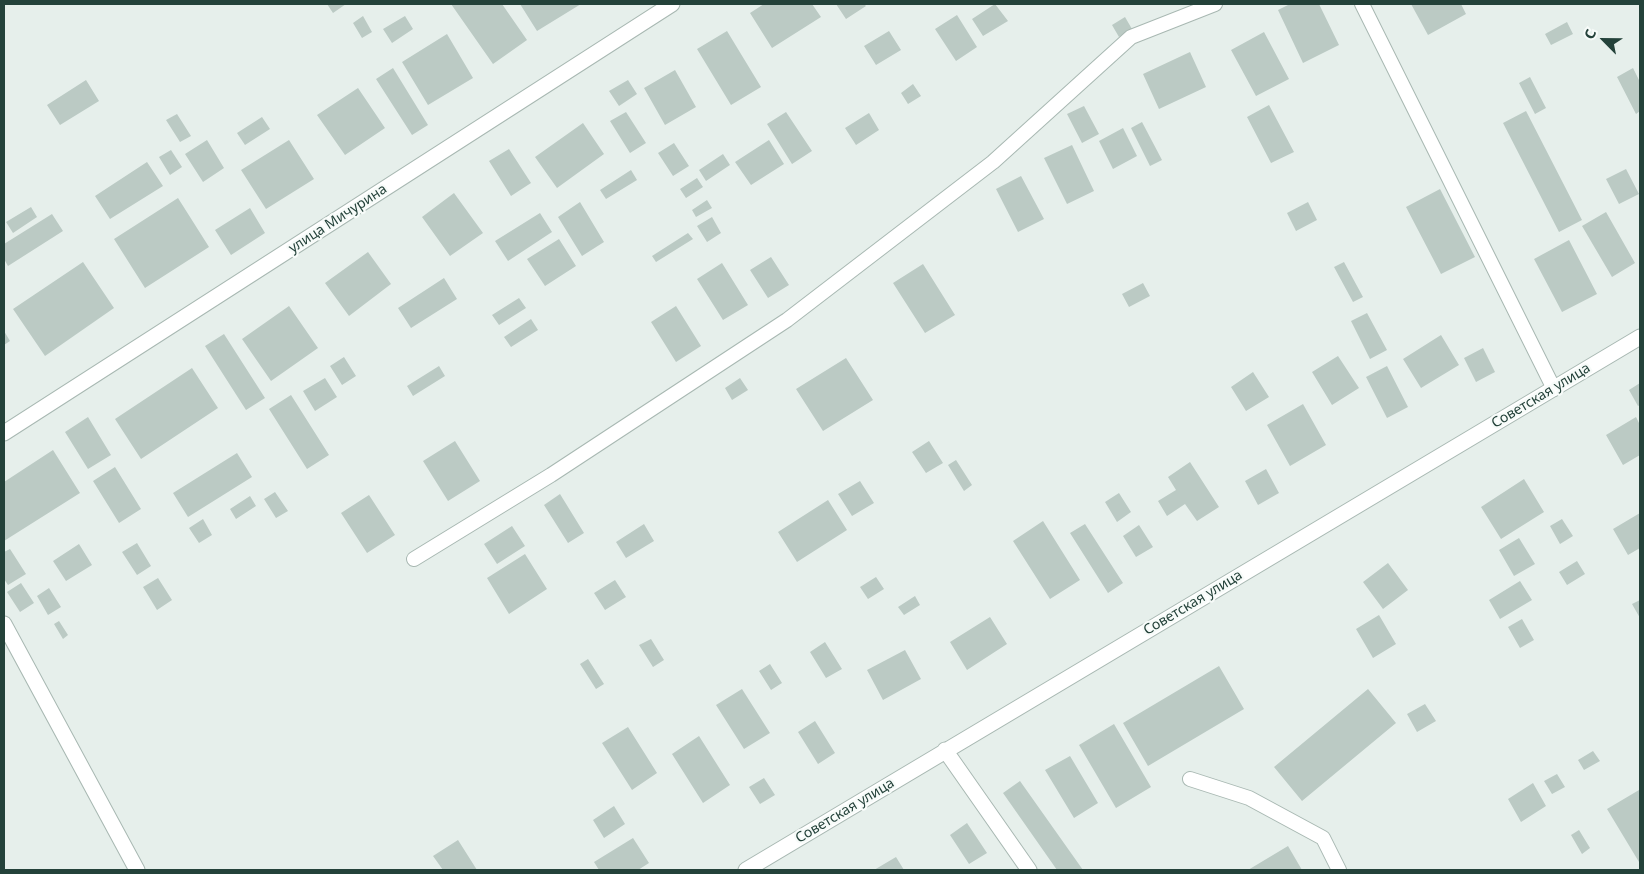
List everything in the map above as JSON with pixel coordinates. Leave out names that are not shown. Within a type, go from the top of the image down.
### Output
[{"type":"street","name":"улица Мичурина","points":[[4,433],[672,4]]},
{"type":"street","name":"Советская улица","points":[[746,870],[1640,337]]},
{"type":"street","points":[[4,624],[137,870]]},
{"type":"street","points":[[945,750],[1029,870]]},
{"type":"lane","points":[[414,559],[551,475],[787,320],[993,162],[1131,37],[1215,4]]},
{"type":"lane","points":[[1362,4],[1554,389]]},
{"type":"lane","points":[[1190,779],[1249,798],[1323,838],[1339,870]]},
{"type":"building","points":[[327,4],[346,4],[333,13]]},
{"type":"building","points":[[451,4],[502,4],[527,40],[493,64]]},
{"type":"building","points":[[520,4],[581,4],[537,31]]},
{"type":"building","points":[[764,4],[812,4],[821,17],[772,48],[750,13]]},
{"type":"building","points":[[836,4],[864,4],[866,6],[846,19]]},
{"type":"building","points":[[995,4],[1008,21],[983,36],[972,19]]},
{"type":"building","points":[[1290,4],[1319,4],[1339,45],[1303,63],[1278,10]]},
{"type":"building","points":[[1411,4],[1461,4],[1466,14],[1428,35]]},
{"type":"building","points":[[957,15],[977,47],[956,61],[935,29]]},
{"type":"building","points":[[363,16],[372,32],[362,38],[353,23]]},
{"type":"building","points":[[405,16],[413,29],[392,43],[383,29]]},
{"type":"building","points":[[1125,17],[1132,29],[1119,37],[1112,25]]},
{"type":"building","points":[[1567,22],[1573,34],[1551,45],[1545,34]]},
{"type":"building","points":[[727,31],[761,87],[731,105],[697,49]]},
{"type":"building","points":[[889,31],[901,50],[876,65],[864,46]]},
{"type":"building","points":[[1264,32],[1289,79],[1256,96],[1231,50]]},
{"type":"building","points":[[447,34],[473,78],[428,105],[402,62]]},
{"type":"building","points":[[1190,52],[1206,87],[1159,109],[1143,74]]},
{"type":"building","points":[[393,68],[428,125],[412,135],[376,79]]},
{"type":"building","points":[[1633,68],[1640,82],[1640,111],[1636,114],[1617,77]]},
{"type":"building","points":[[675,70],[696,107],[665,125],[644,88]]},
{"type":"building","points":[[1530,77],[1546,108],[1535,114],[1519,83]]},
{"type":"building","points":[[86,80],[99,101],[60,125],[47,105]]},
{"type":"building","points":[[628,80],[637,94],[619,106],[609,91]]},
{"type":"building","points":[[913,84],[921,96],[908,104],[901,93]]},
{"type":"building","points":[[358,88],[385,128],[345,155],[317,115]]},
{"type":"building","points":[[1269,105],[1294,152],[1271,163],[1247,117]]},
{"type":"building","points":[[1084,106],[1099,134],[1082,143],[1067,114]]},
{"type":"building","points":[[1526,111],[1582,220],[1559,232],[1503,123]]},
{"type":"building","points":[[626,112],[646,143],[630,153],[610,121]]},
{"type":"building","points":[[786,112],[812,151],[792,164],[767,124]]},
{"type":"building","points":[[869,113],[879,130],[856,145],[845,128]]},
{"type":"building","points":[[177,114],[191,136],[180,142],[166,120]]},
{"type":"building","points":[[262,117],[270,129],[245,145],[237,133]]},
{"type":"building","points":[[1142,122],[1162,160],[1150,166],[1131,128]]},
{"type":"building","points":[[583,123],[604,154],[557,188],[535,157]]},
{"type":"building","points":[[1123,128],[1137,156],[1113,169],[1099,141]]},
{"type":"building","points":[[207,140],[224,168],[203,182],[185,154]]},
{"type":"building","points":[[289,140],[314,179],[266,209],[241,170]]},
{"type":"building","points":[[769,140],[784,164],[751,185],[735,162]]},
{"type":"building","points":[[674,143],[689,166],[673,176],[658,153]]},
{"type":"building","points":[[1072,145],[1094,191],[1067,204],[1044,158]]},
{"type":"building","points":[[509,149],[531,183],[511,196],[489,161]]},
{"type":"building","points":[[171,150],[182,167],[170,175],[159,157]]},
{"type":"building","points":[[723,154],[730,165],[706,181],[699,170]]},
{"type":"building","points":[[147,162],[163,186],[110,219],[95,196]]},
{"type":"building","points":[[1626,169],[1639,194],[1619,204],[1606,179]]},
{"type":"building","points":[[631,170],[637,180],[606,199],[600,190]]},
{"type":"building","points":[[1021,176],[1044,219],[1018,232],[996,189]]},
{"type":"building","points":[[697,178],[703,187],[686,198],[680,189]]},
{"type":"building","points":[[1440,189],[1475,257],[1441,274],[1406,207]]},
{"type":"building","points":[[454,193],[483,233],[450,256],[422,217]]},
{"type":"building","points":[[178,198],[209,247],[145,288],[114,239]]},
{"type":"building","points":[[707,200],[712,208],[696,217],[692,210]]},
{"type":"building","points":[[580,202],[604,242],[582,256],[558,217]]},
{"type":"building","points":[[1308,202],[1317,220],[1296,231],[1287,213]]},
{"type":"building","points":[[31,207],[37,217],[13,233],[6,222]]},
{"type":"building","points":[[250,208],[265,233],[231,255],[215,230]]},
{"type":"building","points":[[1606,212],[1635,263],[1612,277],[1582,226]]},
{"type":"building","points":[[540,213],[552,232],[508,261],[495,241]]},
{"type":"building","points":[[52,214],[63,231],[8,266],[4,259],[4,244]]},
{"type":"building","points":[[712,217],[721,233],[707,242],[697,226]]},
{"type":"building","points":[[688,233],[693,239],[656,262],[652,256]]},
{"type":"building","points":[[559,239],[576,266],[545,286],[527,259]]},
{"type":"building","points":[[1569,240],[1597,294],[1562,312],[1534,259]]},
{"type":"building","points":[[368,252],[391,284],[349,316],[325,283]]},
{"type":"building","points":[[771,257],[789,285],[768,298],[750,270]]},
{"type":"building","points":[[83,262],[114,308],[45,356],[13,309]]},
{"type":"building","points":[[1344,262],[1363,297],[1353,302],[1334,267]]},
{"type":"building","points":[[722,263],[748,305],[723,320],[697,279]]},
{"type":"building","points":[[923,264],[955,315],[925,333],[893,283]]},
{"type":"building","points":[[444,278],[457,299],[411,328],[398,308]]},
{"type":"building","points":[[1143,283],[1150,296],[1129,307],[1122,294]]},
{"type":"building","points":[[519,298],[526,308],[499,325],[492,315]]},
{"type":"building","points":[[289,306],[318,348],[271,381],[242,339]]},
{"type":"building","points":[[676,306],[701,346],[676,362],[651,322]]},
{"type":"building","points":[[1367,313],[1387,350],[1370,359],[1351,321]]},
{"type":"building","points":[[531,319],[538,330],[511,347],[504,337]]},
{"type":"building","points":[[4,331],[10,341],[4,345]]},
{"type":"building","points":[[224,334],[265,398],[246,410],[205,346]]},
{"type":"building","points":[[1441,335],[1459,365],[1421,388],[1403,359]]},
{"type":"building","points":[[1483,348],[1495,372],[1476,382],[1464,358]]},
{"type":"building","points":[[1338,356],[1359,388],[1332,405],[1312,372]]},
{"type":"building","points":[[344,357],[356,376],[342,385],[330,366]]},
{"type":"building","points":[[846,358],[873,400],[823,431],[796,389]]},
{"type":"building","points":[[439,366],[445,376],[413,396],[407,386]]},
{"type":"building","points":[[1387,366],[1408,407],[1387,418],[1366,377]]},
{"type":"building","points":[[192,368],[218,408],[141,459],[115,419]]},
{"type":"building","points":[[1253,372],[1269,397],[1246,411],[1231,387]]},
{"type":"building","points":[[325,378],[337,397],[315,411],[303,391]]},
{"type":"building","points":[[740,378],[748,390],[732,400],[725,388]]},
{"type":"building","points":[[1640,383],[1640,405],[1638,406],[1629,390]]},
{"type":"building","points":[[291,395],[329,455],[307,469],[269,409]]},
{"type":"building","points":[[1303,404],[1326,445],[1290,466],[1267,425]]},
{"type":"building","points":[[88,417],[111,455],[88,469],[65,432]]},
{"type":"building","points":[[1636,417],[1640,425],[1640,455],[1623,465],[1606,435]]},
{"type":"building","points":[[455,441],[480,481],[448,501],[423,461]]},
{"type":"building","points":[[929,441],[943,463],[926,473],[912,452]]},
{"type":"building","points":[[53,450],[80,493],[4,541],[4,482]]},
{"type":"building","points":[[237,453],[252,477],[188,517],[173,493]]},
{"type":"building","points":[[956,460],[972,485],[964,491],[948,465]]},
{"type":"building","points":[[1190,462],[1219,507],[1197,521],[1185,504],[1167,516],[1158,501],[1176,490],[1168,477]]},
{"type":"building","points":[[115,467],[141,509],[119,523],[93,481]]},
{"type":"building","points":[[1266,469],[1279,493],[1258,505],[1245,481]]},
{"type":"building","points":[[1524,479],[1544,512],[1501,539],[1481,507]]},
{"type":"building","points":[[860,481],[874,503],[852,516],[838,494]]},
{"type":"building","points":[[275,492],[288,511],[276,518],[264,499]]},
{"type":"building","points":[[1119,493],[1131,512],[1117,522],[1105,502]]},
{"type":"building","points":[[560,494],[584,533],[568,543],[544,505]]},
{"type":"building","points":[[369,495],[395,535],[367,553],[341,513]]},
{"type":"building","points":[[250,496],[256,506],[236,519],[230,509]]},
{"type":"building","points":[[828,500],[847,530],[797,562],[778,532]]},
{"type":"building","points":[[1640,513],[1640,548],[1628,555],[1613,529]]},
{"type":"building","points":[[203,519],[212,535],[199,543],[189,528]]},
{"type":"building","points":[[1562,519],[1573,536],[1560,544],[1550,526]]},
{"type":"building","points":[[1043,521],[1080,580],[1050,599],[1013,541]]},
{"type":"building","points":[[644,524],[654,541],[626,558],[616,542]]},
{"type":"building","points":[[1085,524],[1123,583],[1108,593],[1070,533]]},
{"type":"building","points":[[1139,525],[1153,547],[1136,557],[1123,536]]},
{"type":"building","points":[[512,526],[525,546],[497,564],[484,544]]},
{"type":"building","points":[[1519,538],[1535,564],[1514,576],[1499,550]]},
{"type":"building","points":[[137,543],[151,566],[137,575],[122,552]]},
{"type":"building","points":[[79,544],[92,565],[66,581],[53,561]]},
{"type":"building","points":[[10,549],[26,574],[8,585],[4,579],[4,552]]},
{"type":"building","points":[[525,554],[547,589],[509,614],[487,578]]},
{"type":"building","points":[[1577,561],[1585,574],[1567,585],[1559,572]]},
{"type":"building","points":[[1388,563],[1408,590],[1383,609],[1363,582]]},
{"type":"building","points":[[876,577],[884,589],[868,599],[860,587]]},
{"type":"building","points":[[158,578],[172,600],[157,610],[143,587]]},
{"type":"building","points":[[615,580],[626,597],[605,610],[594,593]]},
{"type":"building","points":[[1520,581],[1532,600],[1500,619],[1489,600]]},
{"type":"building","points":[[21,583],[34,603],[20,612],[7,592]]},
{"type":"building","points":[[49,588],[61,607],[48,615],[37,596]]},
{"type":"building","points":[[915,596],[920,605],[904,615],[898,607]]},
{"type":"building","points":[[1640,600],[1640,618],[1632,604]]},
{"type":"building","points":[[1379,615],[1396,644],[1373,658],[1356,629]]},
{"type":"building","points":[[990,617],[1007,644],[967,670],[950,642]]},
{"type":"building","points":[[1522,619],[1534,640],[1520,648],[1508,627]]},
{"type":"building","points":[[59,621],[68,635],[63,639],[54,624]]},
{"type":"building","points":[[651,639],[664,660],[653,667],[639,645]]},
{"type":"building","points":[[825,642],[842,669],[826,678],[810,652]]},
{"type":"building","points":[[905,650],[921,679],[883,700],[867,670]]},
{"type":"building","points":[[588,659],[604,684],[596,689],[580,664]]},
{"type":"building","points":[[770,664],[782,683],[771,690],[759,671]]},
{"type":"building","points":[[1219,666],[1244,709],[1148,766],[1123,723]]},
{"type":"building","points":[[742,689],[770,733],[744,749],[716,705]]},
{"type":"building","points":[[1368,689],[1396,723],[1302,801],[1274,767]]},
{"type":"building","points":[[1425,704],[1436,721],[1417,732],[1407,714]]},
{"type":"building","points":[[815,721],[835,753],[818,764],[798,732]]},
{"type":"building","points":[[1114,724],[1151,787],[1116,808],[1079,745]]},
{"type":"building","points":[[628,727],[657,773],[632,790],[602,743]]},
{"type":"building","points":[[699,736],[730,785],[703,803],[672,754]]},
{"type":"building","points":[[1593,751],[1600,761],[1584,770],[1578,760]]},
{"type":"building","points":[[1070,756],[1098,803],[1074,818],[1045,770]]},
{"type":"building","points":[[1557,774],[1565,787],[1552,794],[1544,781]]},
{"type":"building","points":[[764,778],[775,795],[760,804],[749,787]]},
{"type":"building","points":[[1020,781],[1083,870],[1057,870],[1003,793]]},
{"type":"building","points":[[1533,783],[1546,806],[1521,822],[1508,799]]},
{"type":"building","points":[[1639,790],[1640,861],[1639,862],[1607,809]]},
{"type":"building","points":[[614,806],[625,824],[604,838],[593,820]]},
{"type":"building","points":[[967,823],[987,853],[969,864],[950,835]]},
{"type":"building","points":[[1579,830],[1590,848],[1582,854],[1571,835]]},
{"type":"building","points":[[633,838],[649,863],[638,870],[599,870],[594,862]]},
{"type":"building","points":[[458,840],[477,870],[443,870],[433,856]]},
{"type":"building","points":[[1288,846],[1302,870],[1248,870]]},
{"type":"building","points":[[896,857],[904,870],[874,870]]}]
